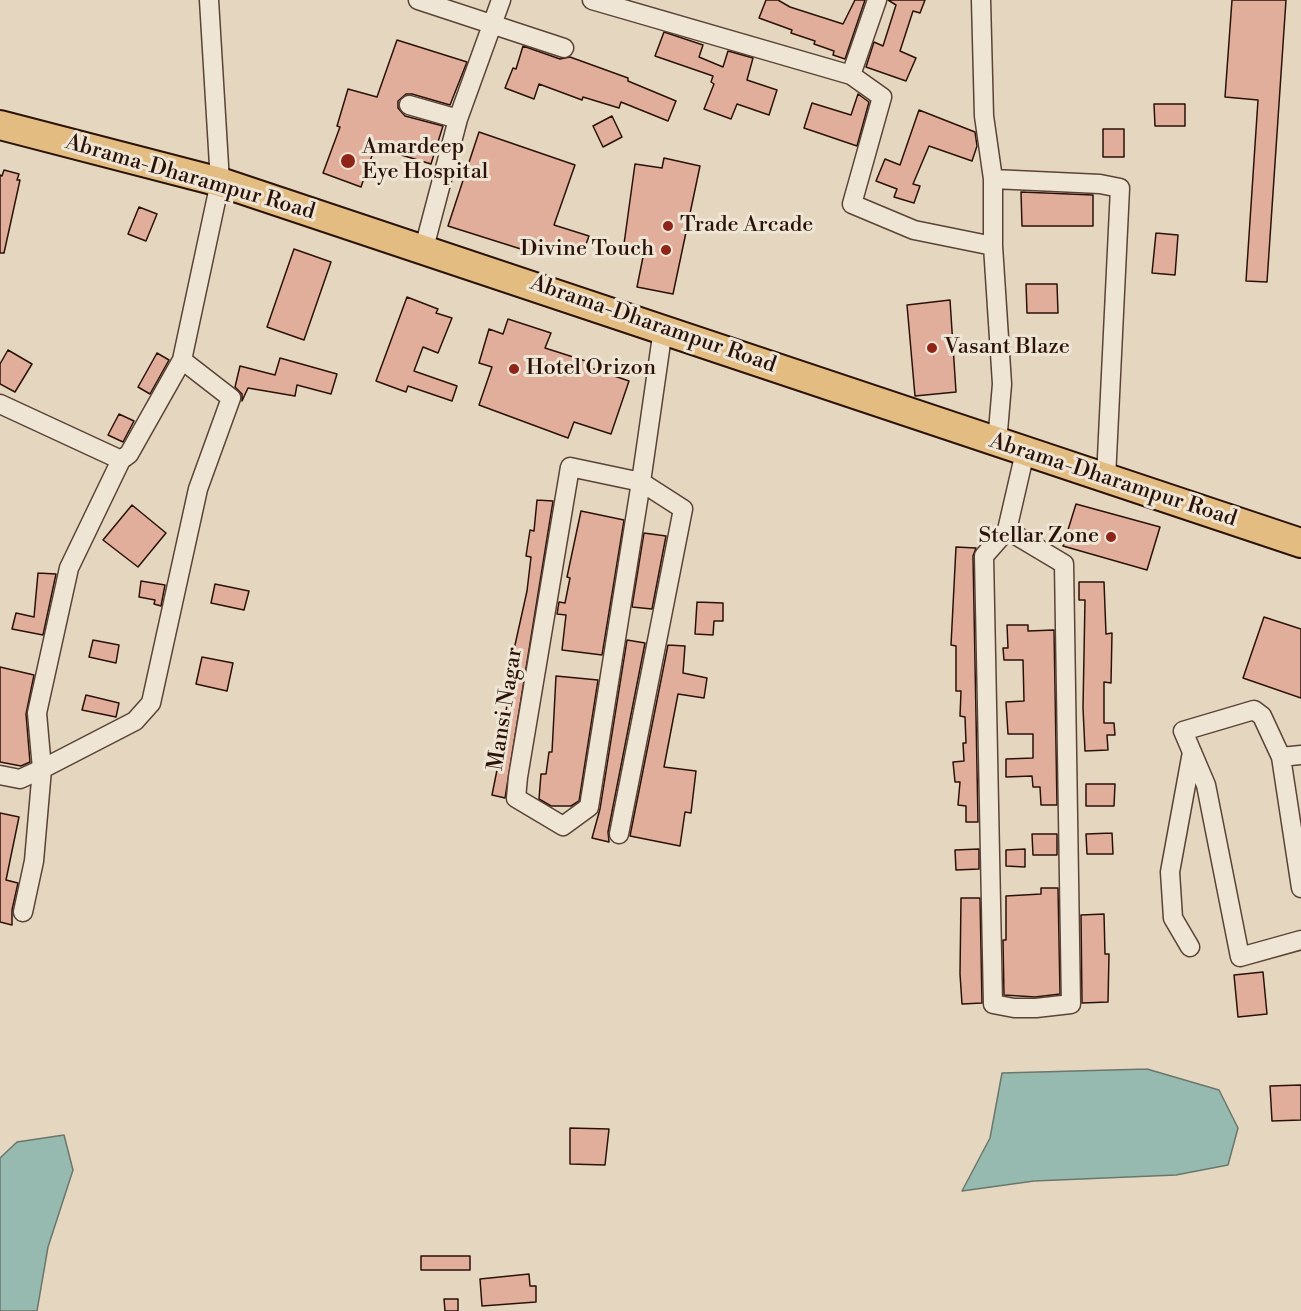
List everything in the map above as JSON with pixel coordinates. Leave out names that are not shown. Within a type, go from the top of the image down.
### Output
[{"type":"main road","name":"Abrama-Dharampur Road","points":[[0,125],[220,182],[424,248],[997,443],[1301,543]]},
{"type":"street","points":[[23,912],[34,861],[42,769],[37,713],[69,568],[121,460],[129,453],[182,360],[220,182],[208,0]]},
{"type":"street","points":[[418,0],[564,48]]},
{"type":"street","points":[[424,248],[459,119],[501,0]]},
{"type":"street","points":[[592,0],[851,75],[882,97],[852,204],[914,230],[993,246]]},
{"type":"street","points":[[851,75],[877,0]]},
{"type":"street","points":[[981,0],[984,116],[993,179],[993,246],[1002,384],[997,443]]},
{"type":"street","points":[[409,105],[459,119]]},
{"type":"street","points":[[993,179],[1100,184],[1120,188],[1106,478]]},
{"type":"street","name":"Mansi Nagar","points":[[619,834],[683,509],[641,482],[570,468],[516,798],[563,826],[589,807],[641,482],[663,329]]},
{"type":"street","points":[[0,775],[20,779],[42,769],[135,721],[151,702],[198,489],[231,398],[182,360]]},
{"type":"street","points":[[0,405],[121,460]]},
{"type":"street","points":[[1007,530],[1064,564],[1071,1004],[1036,1008],[1014,1008],[993,1004],[984,556],[1007,530],[1025,452]]},
{"type":"street","points":[[1301,888],[1281,757],[1262,716],[1254,710],[1183,731],[1206,785],[1240,957],[1301,940]]},
{"type":"street","points":[[1190,947],[1173,918],[1170,872],[1192,752]]},
{"type":"street","points":[[1281,757],[1301,754]]},
{"type":"water","points":[[1147,1069],[1219,1090],[1238,1128],[1228,1165],[1176,1175],[1034,1181],[962,1191],[990,1138],[1002,1073]]},
{"type":"water","points":[[64,1135],[73,1170],[48,1247],[37,1311],[0,1311],[0,1158],[17,1142]]},
{"type":"building","points":[[766,0],[778,0],[790,7],[843,24],[855,0],[865,0],[845,59],[833,55],[834,51],[814,44],[815,41],[791,33],[792,30],[759,18]]},
{"type":"building","points":[[888,0],[925,0],[920,13],[913,11],[900,51],[916,58],[906,81],[866,67],[874,42],[883,46],[896,5]]},
{"type":"building","points":[[1232,0],[1286,0],[1267,282],[1246,281],[1258,100],[1225,97]]},
{"type":"building","points":[[664,32],[703,45],[699,57],[723,67],[728,51],[753,58],[747,80],[777,90],[769,115],[737,104],[731,119],[704,109],[714,84],[711,82],[713,76],[655,56]]},
{"type":"building","points":[[397,40],[467,62],[450,105],[412,94],[406,94],[398,101],[398,108],[405,116],[443,126],[431,164],[375,147],[361,187],[323,173],[340,127],[337,126],[348,89],[377,97]]},
{"type":"building","points":[[523,46],[560,59],[570,57],[628,78],[628,81],[676,101],[668,121],[621,102],[619,108],[583,97],[582,100],[539,84],[534,99],[505,88],[513,68],[516,69]]},
{"type":"building","points":[[858,94],[869,102],[857,146],[804,128],[812,103],[851,115]]},
{"type":"building","points":[[1154,104],[1185,104],[1185,126],[1155,126]]},
{"type":"building","points":[[919,110],[975,132],[977,146],[972,161],[929,146],[913,184],[920,186],[914,203],[894,197],[897,189],[876,181],[885,159],[900,165]]},
{"type":"building","points":[[612,116],[622,137],[603,147],[593,126]]},
{"type":"building","points":[[1103,129],[1124,129],[1124,157],[1103,157]]},
{"type":"building","points":[[479,132],[575,165],[554,225],[589,236],[582,255],[548,244],[543,256],[448,226]]},
{"type":"building","name":"Trade Arcade","points":[[664,158],[700,166],[673,294],[637,287],[645,247],[624,244],[635,164],[662,168]]},
{"type":"building","points":[[4,170],[19,174],[17,180],[20,180],[4,253],[0,253],[0,175],[2,176]]},
{"type":"building","points":[[1021,192],[1093,195],[1093,226],[1022,226]]},
{"type":"building","points":[[139,207],[157,214],[146,241],[128,234]]},
{"type":"building","points":[[1156,233],[1178,235],[1175,275],[1152,273]]},
{"type":"building","points":[[294,249],[331,262],[304,340],[267,327]]},
{"type":"building","points":[[1026,284],[1057,284],[1058,313],[1027,313]]},
{"type":"building","points":[[407,297],[438,309],[436,313],[452,318],[438,353],[423,347],[414,371],[457,386],[452,401],[408,386],[406,392],[376,381]]},
{"type":"building","name":"Vasant Blaze","points":[[950,300],[956,392],[915,396],[907,305]]},
{"type":"building","points":[[508,319],[551,333],[545,348],[592,363],[591,368],[629,381],[611,434],[574,422],[568,438],[479,405],[492,367],[479,363],[489,329],[503,334]]},
{"type":"building","points":[[8,350],[32,364],[15,392],[0,384],[0,364]]},
{"type":"building","points":[[157,353],[169,360],[150,394],[138,387]]},
{"type":"building","points":[[280,358],[337,374],[331,394],[297,385],[295,396],[248,388],[242,401],[242,394],[235,387],[240,366],[275,375]]},
{"type":"building","points":[[119,414],[134,421],[123,442],[108,435]]},
{"type":"building","points":[[537,500],[553,501],[505,798],[492,795],[497,770],[499,770],[513,654],[527,591],[531,557],[526,556],[530,530],[534,531]]},
{"type":"building","name":"Stellar Zone","points":[[1076,504],[1160,527],[1147,570],[1063,546]]},
{"type":"building","points":[[132,505],[166,533],[138,567],[103,540]]},
{"type":"building","points":[[581,511],[624,520],[602,655],[562,650],[566,615],[557,614],[559,602],[565,603],[570,578],[567,577]]},
{"type":"building","points":[[644,533],[666,536],[652,609],[632,607]]},
{"type":"building","points":[[956,547],[976,548],[973,556],[978,822],[966,822],[966,806],[958,805],[960,782],[955,782],[953,762],[964,761],[963,743],[966,743],[965,717],[960,716],[961,691],[956,691],[956,646],[951,645]]},
{"type":"building","points":[[38,573],[56,574],[43,635],[12,629],[16,613],[34,617]]},
{"type":"building","points":[[141,581],[165,585],[161,606],[154,604],[155,600],[139,597]]},
{"type":"building","points":[[1079,582],[1104,582],[1106,634],[1112,633],[1111,683],[1104,682],[1104,723],[1114,723],[1115,735],[1107,735],[1108,750],[1085,751],[1083,708],[1085,600],[1079,600]]},
{"type":"building","points":[[215,584],[249,591],[244,610],[211,603]]},
{"type":"building","points":[[697,602],[723,603],[723,621],[714,621],[713,635],[695,634]]},
{"type":"building","points":[[1264,617],[1301,629],[1301,698],[1243,678]]},
{"type":"building","points":[[1007,625],[1028,625],[1028,631],[1054,630],[1057,805],[1041,805],[1040,787],[1033,787],[1032,776],[1006,777],[1006,759],[1033,758],[1033,734],[1008,734],[1006,702],[1024,701],[1023,660],[1004,660],[1003,648],[1008,648]]},
{"type":"building","points":[[93,640],[119,645],[116,663],[89,657]]},
{"type":"building","points":[[627,640],[645,643],[608,832],[609,842],[592,838],[600,809]]},
{"type":"building","points":[[668,645],[685,646],[683,673],[707,678],[704,698],[678,694],[664,767],[696,771],[691,813],[685,812],[680,846],[630,836]]},
{"type":"building","points":[[202,657],[233,663],[227,691],[196,684]]},
{"type":"building","points":[[0,667],[34,675],[26,714],[30,762],[21,766],[0,762]]},
{"type":"building","points":[[556,676],[598,680],[579,801],[571,806],[551,806],[539,799],[541,774],[546,774],[549,752],[552,752]]},
{"type":"building","points":[[86,695],[119,703],[116,717],[82,710]]},
{"type":"building","points":[[1086,784],[1115,784],[1114,806],[1086,806]]},
{"type":"building","points":[[0,813],[19,817],[6,880],[18,883],[12,910],[12,925],[0,922]]},
{"type":"building","points":[[1112,833],[1113,854],[1087,854],[1086,834]]},
{"type":"building","points":[[1032,834],[1057,834],[1057,855],[1033,855]]},
{"type":"building","points":[[979,849],[979,869],[956,870],[955,850]]},
{"type":"building","points":[[1025,849],[1025,867],[1006,866],[1006,850]]},
{"type":"building","points":[[1041,888],[1058,888],[1060,994],[1035,997],[1004,995],[1003,940],[1006,940],[1006,896],[1041,894]]},
{"type":"building","points":[[961,898],[980,898],[982,1003],[962,1004]]},
{"type":"building","points":[[1104,914],[1105,954],[1109,954],[1108,1002],[1082,1003],[1081,915]]},
{"type":"building","points":[[1263,972],[1267,1014],[1238,1017],[1234,975]]},
{"type":"building","points":[[1301,1085],[1301,1120],[1272,1121],[1270,1086]]},
{"type":"building","points":[[570,1128],[609,1129],[605,1165],[570,1164]]},
{"type":"building","points":[[421,1256],[470,1256],[470,1270],[421,1270]]},
{"type":"building","points":[[529,1274],[530,1286],[536,1286],[536,1302],[482,1306],[480,1279]]},
{"type":"building","points":[[444,1299],[458,1299],[458,1311],[445,1311]]},
{"type":"place","name":"Amardeep Eye Hospital","points":[[348,161]]},
{"type":"place","name":"Trade Arcade","points":[[668,226]]},
{"type":"place","name":"Divine Touch","points":[[666,250]]},
{"type":"place","name":"Vasant Blaze","points":[[932,348]]},
{"type":"place","name":"Hotel Orizon","points":[[514,369]]},
{"type":"place","name":"Stellar Zone","points":[[1111,537]]}]
